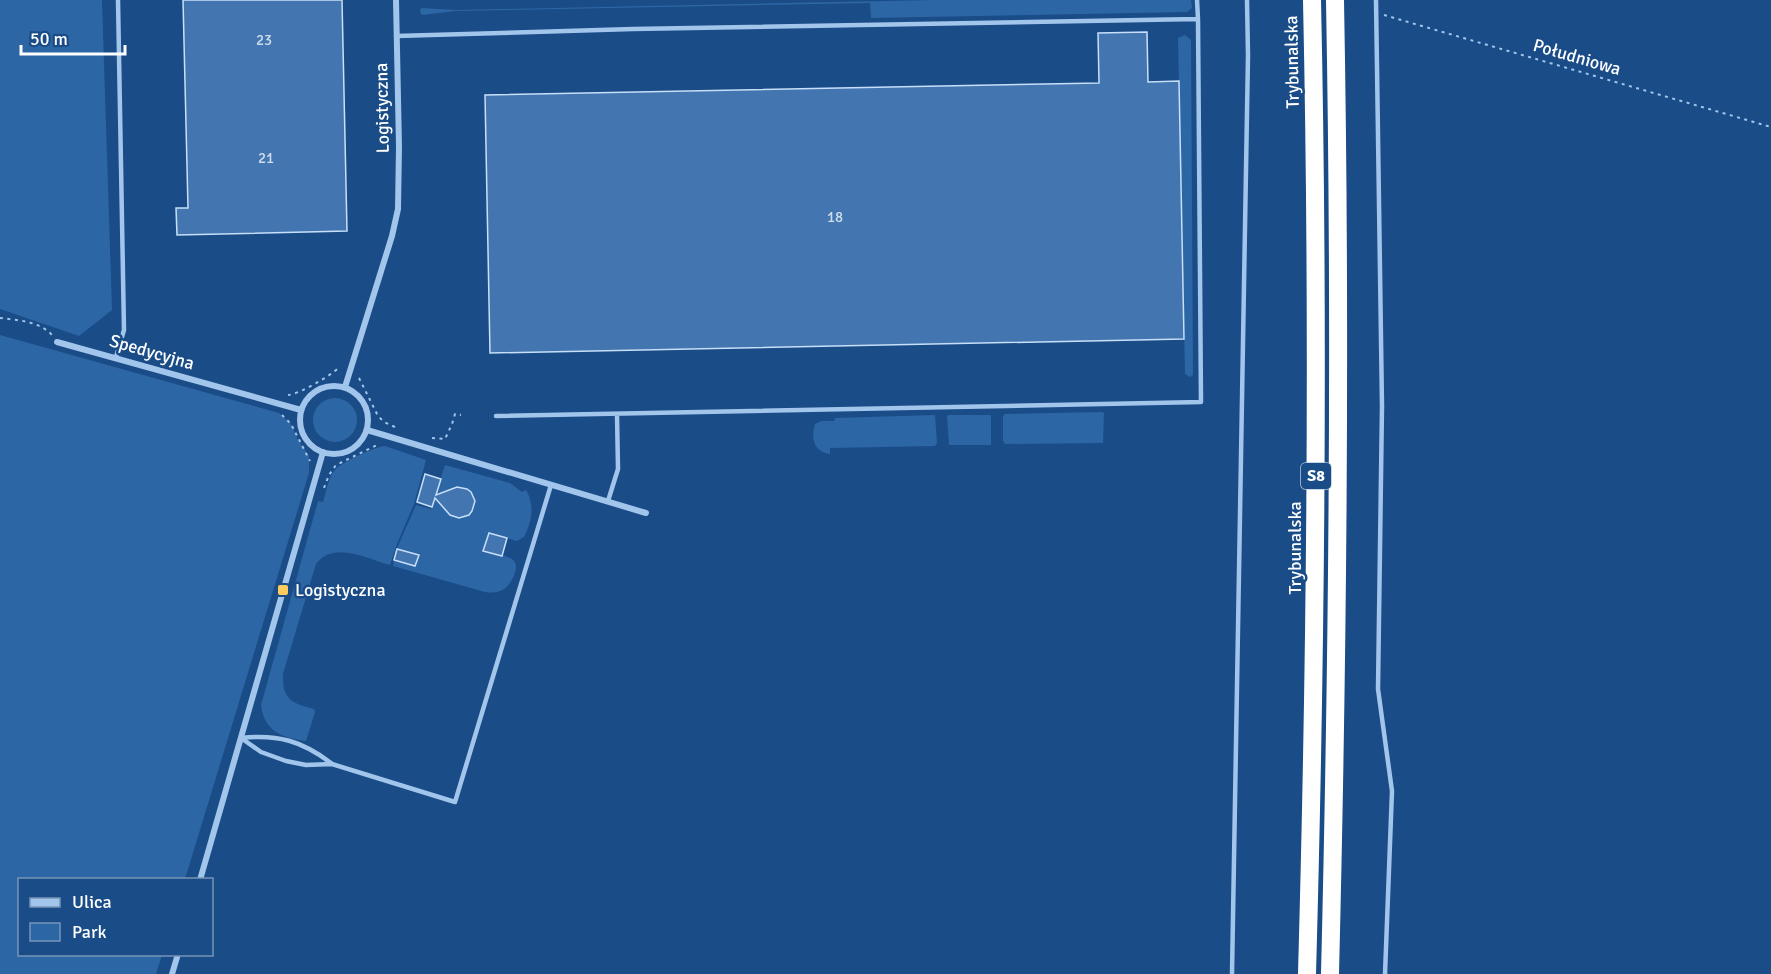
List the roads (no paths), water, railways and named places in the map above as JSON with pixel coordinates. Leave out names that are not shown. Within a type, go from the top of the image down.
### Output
[{"type":"highway","name":"Trybunalska","points":[[1307,974],[1316,574],[1315,122],[1312,0]]},
{"type":"highway","name":"S8","points":[[1330,974],[1335,788],[1338,308],[1335,0]]},
{"type":"street","name":"Logistyczna","points":[[345,387],[392,236],[398,209],[396,0]]},
{"type":"street","name":"Spedycyjna","points":[[57,342],[301,410]]},
{"type":"street","points":[[334,385],[345,387],[362,399],[369,419],[367,430],[350,451],[341,454],[323,452],[306,440],[300,420],[301,410],[306,400],[323,387],[334,385]]},
{"type":"street","points":[[367,430],[646,513]]},
{"type":"street","points":[[200,878],[323,452]]},
{"type":"street","points":[[172,974],[177,956]]},
{"type":"lane","points":[[116,357],[124,330],[118,0]]},
{"type":"lane","points":[[496,416],[1201,402],[1197,0]]},
{"type":"lane","points":[[1232,974],[1248,55],[1247,0]]},
{"type":"lane","points":[[1376,0],[1382,406],[1378,689],[1392,791],[1385,974]]},
{"type":"lane","points":[[396,36],[1198,19]]},
{"type":"lane","points":[[608,501],[618,469],[617,415]]},
{"type":"lane","points":[[241,738],[267,736],[279,738],[309,748],[332,764],[455,802],[551,485]]},
{"type":"lane","points":[[241,738],[261,752],[286,761],[306,765],[332,764]]},
{"type":"place","name":"Logistyczna","points":[[283,590]]}]
